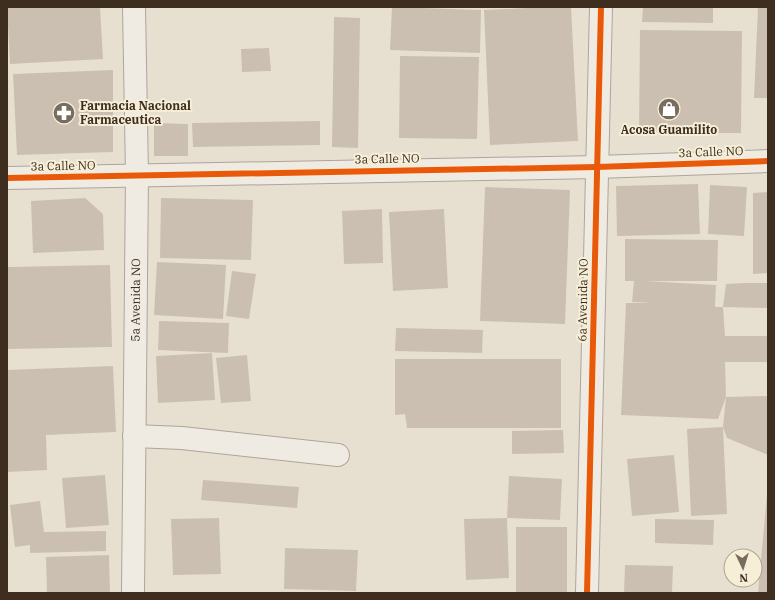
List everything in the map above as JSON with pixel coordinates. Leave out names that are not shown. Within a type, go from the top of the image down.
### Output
[{"type":"street","name":"5a Avenida NO","points":[[133,593],[138,175],[134,7]]},
{"type":"street","name":"6a Avenida NO","points":[[587,593],[600,7]]},
{"type":"street","name":"3a Calle NO","points":[[7,178],[597,167],[768,161]]},
{"type":"street","points":[[134,436],[182,438],[338,455]]},
{"type":"building","points":[[7,7],[100,7],[103,59],[10,64]]},
{"type":"building","points":[[392,7],[481,10],[480,53],[390,50]]},
{"type":"building","points":[[571,7],[578,141],[490,145],[484,10]]},
{"type":"building","points":[[643,7],[713,7],[713,23],[642,22]]},
{"type":"building","points":[[758,7],[768,7],[768,98],[754,98]]},
{"type":"building","points":[[334,17],[360,18],[358,148],[332,147]]},
{"type":"building","points":[[640,30],[742,31],[741,133],[639,133]]},
{"type":"building","points":[[269,48],[271,71],[242,72],[241,49]]},
{"type":"building","points":[[400,56],[479,57],[477,139],[399,138]]},
{"type":"building","name":"Farmacia Nacional Farmaceutica","points":[[113,70],[113,152],[17,155],[13,74]]},
{"type":"building","points":[[320,121],[320,145],[193,147],[192,123]]},
{"type":"building","points":[[154,123],[188,124],[188,156],[154,156]]},
{"type":"building","points":[[698,184],[700,234],[617,236],[616,186]]},
{"type":"building","points":[[710,185],[747,187],[744,236],[708,234]]},
{"type":"building","points":[[485,187],[570,190],[565,324],[480,321]]},
{"type":"building","points":[[768,192],[768,273],[753,274],[753,193]]},
{"type":"building","points":[[85,198],[103,214],[104,250],[33,253],[31,201]]},
{"type":"building","points":[[161,198],[253,200],[251,260],[160,258]]},
{"type":"building","points":[[382,209],[383,263],[344,264],[342,211]]},
{"type":"building","points":[[444,209],[448,288],[393,291],[389,212]]},
{"type":"building","points":[[625,239],[718,240],[717,281],[645,281],[716,285],[715,307],[723,307],[725,336],[768,336],[768,362],[725,362],[726,397],[718,419],[621,415],[626,303],[653,303],[632,302],[634,281],[625,281]]},
{"type":"building","points":[[157,262],[226,265],[223,319],[154,315]]},
{"type":"building","points":[[110,265],[112,347],[7,349],[7,267]]},
{"type":"building","points":[[232,271],[256,274],[249,319],[226,316]]},
{"type":"building","points":[[768,283],[768,308],[723,307],[726,284]]},
{"type":"building","points":[[159,321],[229,323],[228,353],[158,350]]},
{"type":"building","points":[[396,328],[483,330],[482,353],[395,351]]},
{"type":"building","points":[[212,353],[215,400],[158,403],[156,356]]},
{"type":"building","points":[[247,355],[251,401],[221,403],[216,358]]},
{"type":"building","points":[[395,359],[561,359],[561,428],[407,428],[405,414],[395,415]]},
{"type":"building","points":[[113,366],[116,432],[46,435],[47,470],[7,472],[7,370]]},
{"type":"building","points":[[768,396],[768,455],[727,438],[723,427],[726,397]]},
{"type":"building","points":[[723,427],[727,514],[691,516],[687,429]]},
{"type":"building","points":[[563,430],[564,453],[512,454],[512,431]]},
{"type":"building","points":[[674,455],[679,512],[632,516],[627,459]]},
{"type":"building","points":[[105,475],[109,525],[66,528],[62,478]]},
{"type":"building","points":[[509,476],[562,479],[560,520],[507,518]]},
{"type":"building","points":[[203,480],[299,487],[297,508],[201,500]]},
{"type":"building","points":[[767,494],[768,593],[758,593],[758,588],[763,588],[762,548]]},
{"type":"building","points":[[40,501],[44,532],[106,531],[106,551],[30,553],[30,545],[15,547],[10,505]]},
{"type":"building","points":[[219,518],[221,574],[173,575],[171,519]]},
{"type":"building","points":[[507,518],[509,578],[466,580],[464,519]]},
{"type":"building","points":[[655,519],[714,520],[713,545],[655,543]]},
{"type":"building","points":[[516,527],[567,527],[567,593],[516,593]]},
{"type":"building","points":[[285,548],[358,550],[356,591],[284,589]]},
{"type":"building","points":[[109,555],[110,593],[47,593],[46,557]]},
{"type":"building","points":[[625,565],[673,566],[672,593],[624,593]]},
{"type":"cycle path","points":[[587,593],[601,7]]},
{"type":"cycle path","points":[[7,178],[597,167],[768,161]]},
{"type":"place","name":"Acosa Guamilito","points":[[669,109]]},
{"type":"place","name":"Farmacia Nacional Farmaceutica","points":[[64,113]]}]
